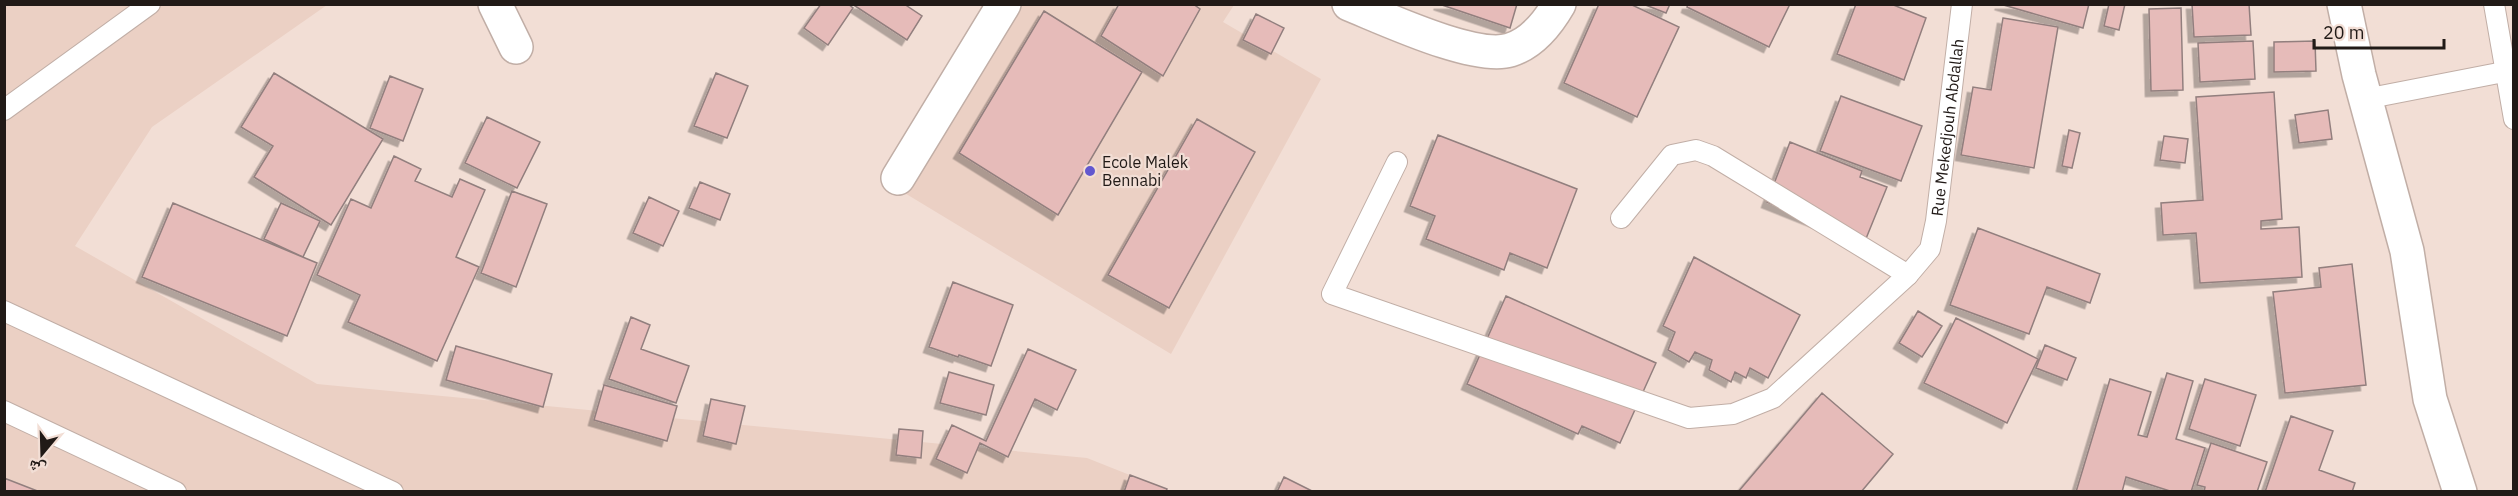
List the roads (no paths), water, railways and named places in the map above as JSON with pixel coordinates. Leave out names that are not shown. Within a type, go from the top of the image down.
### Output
[{"type":"main road","points":[[495,4],[516,48]]},
{"type":"main road","points":[[898,178],[1004,4]]},
{"type":"main road","points":[[1348,4],[1461,46],[1483,51],[1509,51],[1526,42],[1546,26],[1560,4]]},
{"type":"main road","points":[[2344,4],[2366,99],[2407,250],[2430,399],[2460,492]]},
{"type":"lane","points":[[4,110],[150,4]]},
{"type":"lane","name":"Rue Mekedjouh Abdallah","points":[[1908,275],[1930,249],[1936,221],[1962,4]]},
{"type":"lane","points":[[2494,4],[2511,72],[2514,119]]},
{"type":"lane","points":[[2366,99],[2511,72]]},
{"type":"lane","points":[[1397,162],[1332,294],[1689,418],[1733,414],[1773,398],[1908,275],[1713,156],[1696,150],[1672,155],[1620,218]]},
{"type":"lane","points":[[4,311],[393,492]]},
{"type":"lane","points":[[4,411],[176,492]]},
{"type":"place","name":"Ecole Malek Bennabi","points":[[1090,171]]}]
